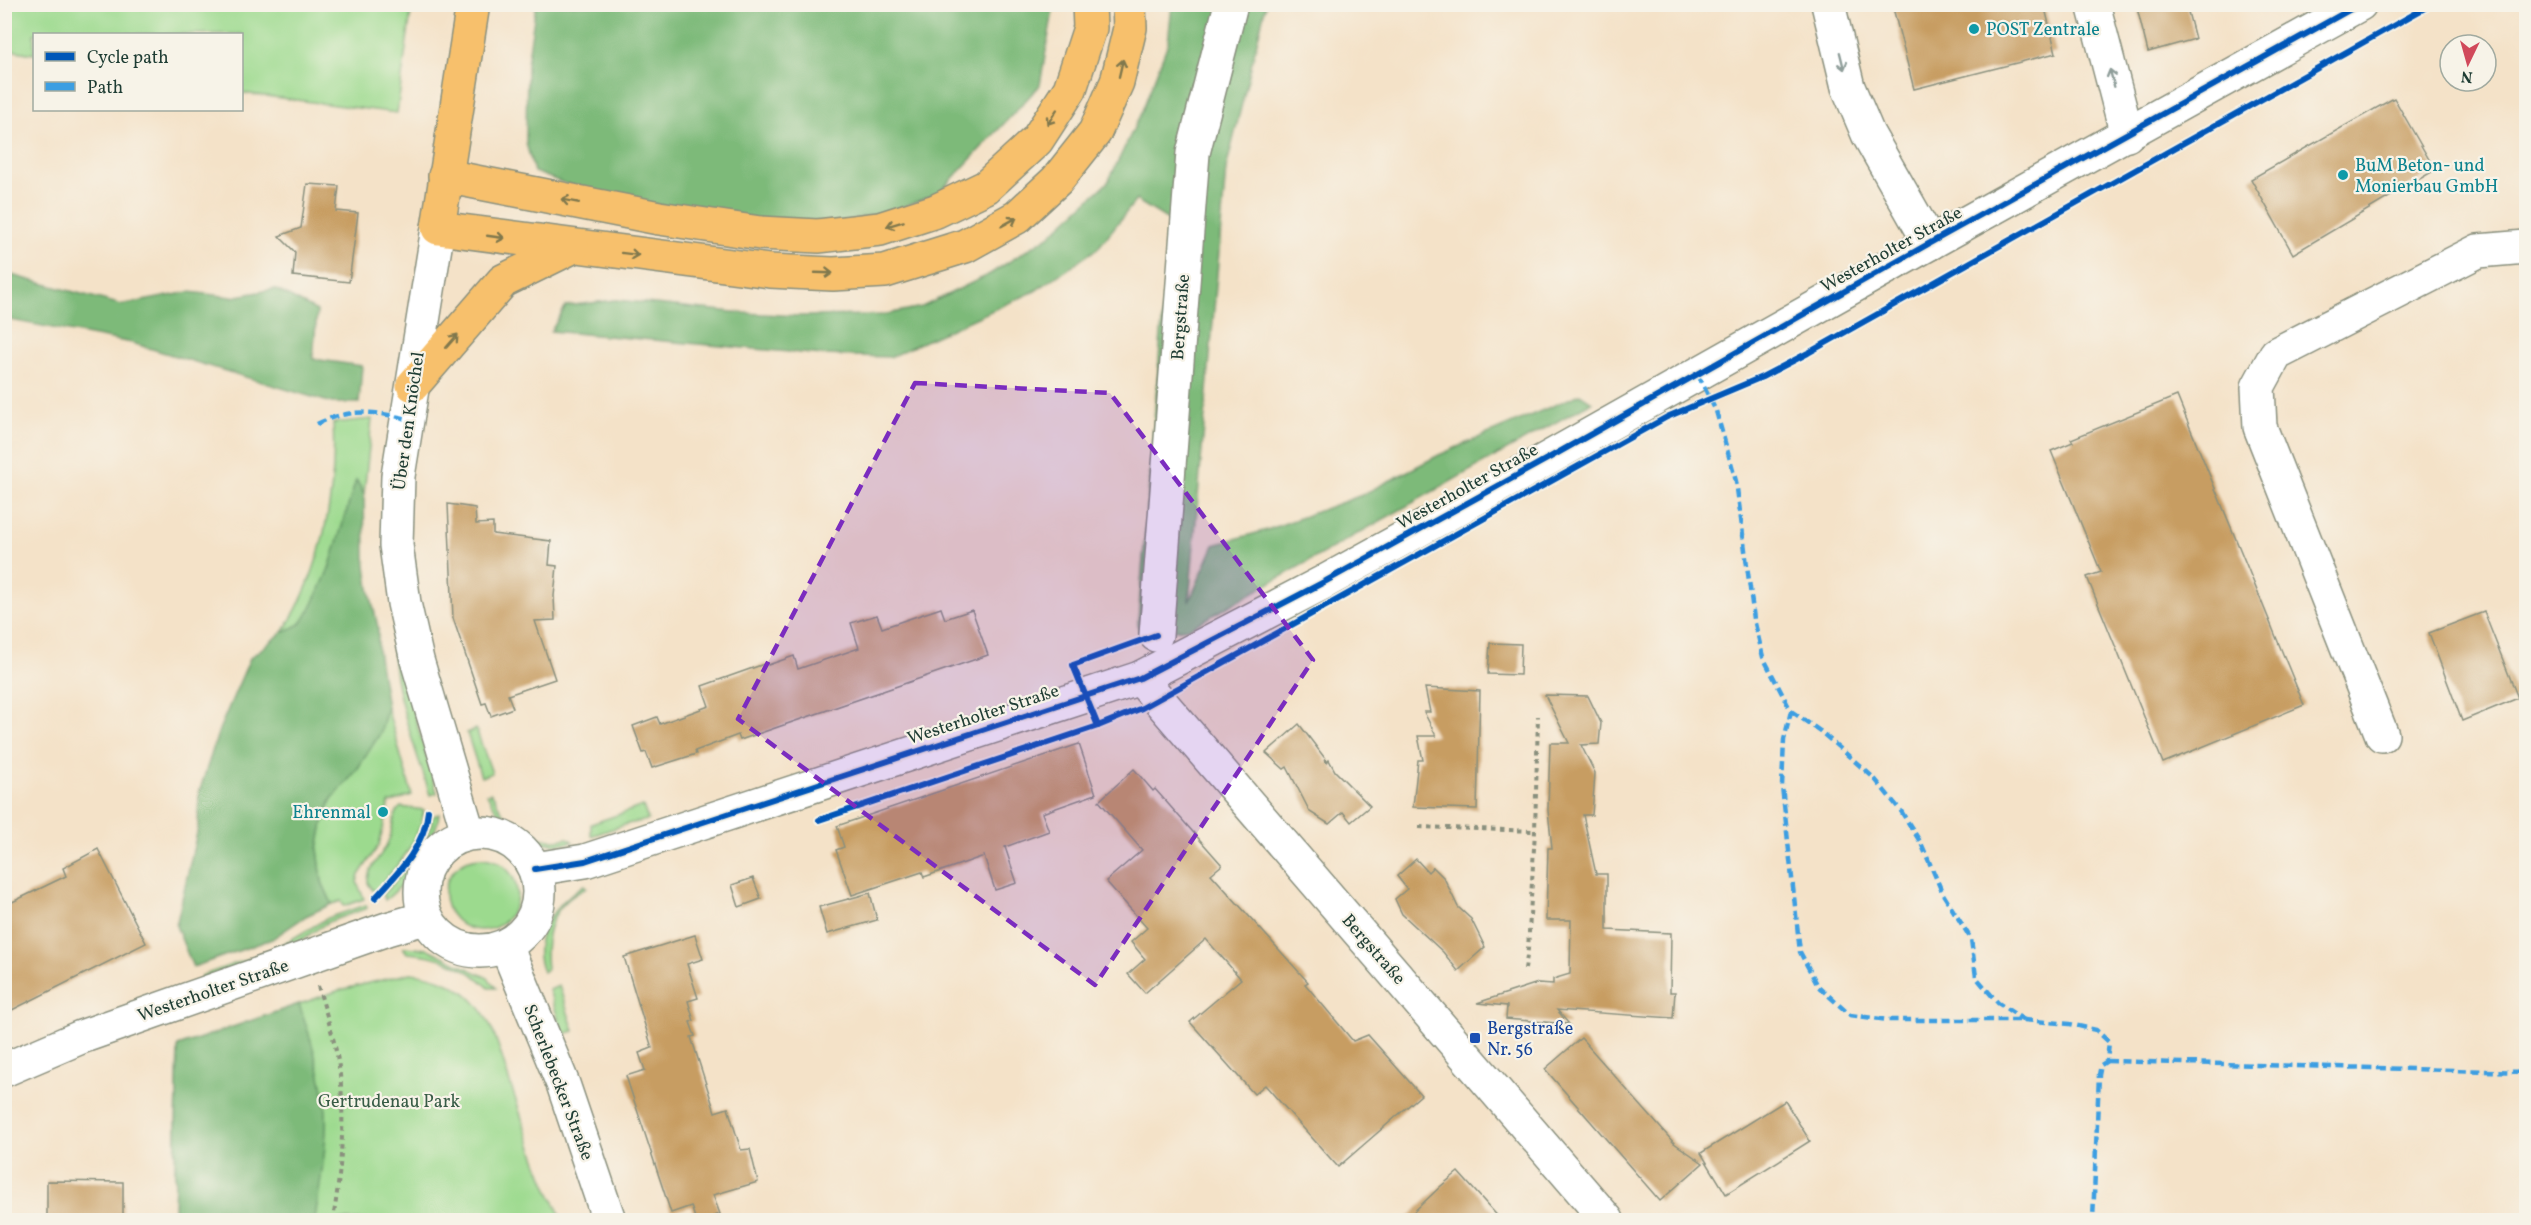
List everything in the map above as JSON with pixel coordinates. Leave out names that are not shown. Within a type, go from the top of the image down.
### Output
[{"type":"main road","name":"Über den Knöchel","points":[[438,228],[473,4]]},
{"type":"main road","points":[[445,176],[659,218],[760,233],[818,236],[880,229],[936,211],[986,187],[1037,140],[1070,89],[1090,28],[1089,4]]},
{"type":"main road","points":[[438,228],[770,271],[833,274],[885,271],[965,246],[1017,217],[1057,180],[1095,132],[1118,82],[1130,28],[1129,4]]},
{"type":"main road","points":[[413,385],[503,281],[572,247]]},
{"type":"street","name":"Bergstraße","points":[[1156,635],[1193,153],[1231,4]]},
{"type":"street","points":[[1828,4],[1848,87],[1868,134],[1930,243]]},
{"type":"street","points":[[2092,4],[2127,135]]},
{"type":"street","name":"Westerholter Straße","points":[[535,869],[585,861],[1140,678],[1326,581],[1527,470],[2360,4]]},
{"type":"street","name":"Über den Knöchel","points":[[438,228],[398,476],[396,545],[404,603],[417,660],[468,832]]},
{"type":"street","points":[[2382,735],[2260,427],[2258,387],[2276,354],[2478,251],[2526,247]]},
{"type":"street","name":"Bergstraße","points":[[1140,678],[1607,1221]]},
{"type":"street","points":[[485,831],[501,835],[527,855],[535,869],[538,904],[531,921],[521,935],[506,946],[488,951],[470,951],[452,944],[437,933],[425,918],[420,897],[423,875],[433,855],[448,840],[468,832],[485,831]]},
{"type":"street","name":"Westerholter Straße","points":[[4,1070],[81,1037],[387,928],[425,918]]},
{"type":"street","name":"Scherlebecker Straße","points":[[506,946],[562,1084],[609,1221]]},
{"type":"path","points":[[1525,969],[1535,831],[1538,716]]},
{"type":"path","points":[[1419,827],[1535,831]]},
{"type":"path","points":[[318,986],[339,1066],[342,1098],[340,1153],[333,1221]]},
{"type":"highlighted area","points":[[915,383],[1110,393],[1313,660],[1095,985],[738,719]]},
{"type":"green space","points":[[5,4],[412,5],[397,113],[243,93],[243,33],[33,33],[33,54],[5,49]]},
{"type":"green space","points":[[536,5],[1054,5],[1040,85],[939,193],[892,211],[835,223],[772,221],[604,198],[534,172],[526,143],[527,64]]},
{"type":"green space","points":[[1172,5],[1266,5],[1226,169],[1189,602],[1214,545],[1267,530],[1362,495],[1439,455],[1580,394],[1592,402],[1190,628],[1139,635],[1138,622],[1170,221],[1136,200],[1098,248],[1035,291],[890,357],[823,355],[551,331],[566,306],[616,300],[743,313],[799,316],[882,315],[922,307],[990,274],[1049,236],[1108,182],[1142,111],[1168,43]]},
{"type":"green space","points":[[4,273],[122,305],[189,292],[232,297],[275,289],[317,311],[313,359],[362,366],[359,403],[332,403],[132,343],[5,319]]},
{"type":"green space","points":[[372,419],[364,494],[357,481],[333,557],[316,599],[300,624],[283,632],[308,584],[324,532],[332,477],[333,423]]},
{"type":"green space","points":[[356,480],[364,494],[365,557],[378,627],[378,650],[387,707],[381,732],[356,771],[331,800],[323,823],[318,849],[322,882],[332,904],[306,916],[272,939],[193,967],[176,926],[198,828],[199,793],[219,730],[250,658],[283,632],[301,624],[312,606],[329,569]]},
{"type":"green space","points":[[393,628],[412,707],[437,793],[430,795],[399,691],[393,649]]},
{"type":"green space","points":[[387,707],[412,795],[389,803],[379,845],[359,875],[357,882],[364,899],[344,906],[341,901],[332,904],[322,882],[318,849],[323,823],[331,800],[356,771],[381,732]]},
{"type":"green space","points":[[476,729],[492,773],[481,777],[467,733]]},
{"type":"green space","points":[[490,793],[500,810],[523,831],[540,838],[559,840],[568,838],[573,842],[545,843],[521,834],[502,818],[487,794]]},
{"type":"green space","points":[[643,806],[648,820],[627,824],[591,836],[591,824]]},
{"type":"green space","points":[[401,807],[424,810],[418,833],[400,862],[373,891],[368,883],[368,877],[390,838],[394,818]]},
{"type":"green space","points":[[439,814],[437,825],[419,861],[402,884],[385,900],[383,894],[421,849],[433,816]]},
{"type":"green space","points":[[481,858],[501,864],[511,874],[517,894],[511,914],[501,924],[481,930],[461,924],[451,914],[445,894],[451,874],[461,864]]},
{"type":"green space","points":[[584,885],[587,888],[565,902],[552,921],[547,944],[547,969],[543,972],[539,959],[539,946],[547,922],[564,901]]},
{"type":"green space","points":[[366,905],[367,908],[328,922],[294,945],[202,981],[201,976],[273,950],[328,918]]},
{"type":"green space","points":[[403,947],[428,949],[488,978],[496,988],[489,988],[472,974],[451,963],[430,956],[407,953]]},
{"type":"green space","name":"Gertrudenau Park","points":[[411,973],[436,978],[460,989],[480,1008],[492,1028],[540,1170],[563,1220],[174,1220],[178,1046],[340,990]]},
{"type":"green space","points":[[559,986],[574,1031],[563,1034],[549,990]]},
{"type":"green space","points":[[299,1004],[311,1040],[323,1090],[326,1115],[325,1145],[315,1220],[174,1220],[178,1046]]},
{"type":"building","name":"POST Zentrale","points":[[1892,4],[2044,4],[2056,53],[1914,89]]},
{"type":"building","points":[[2136,4],[2186,4],[2195,39],[2148,52]]},
{"type":"building","name":"BuM Beton- und Monierbau GmbH","points":[[2394,98],[2435,170],[2293,254],[2251,179]]},
{"type":"building","points":[[307,184],[339,186],[336,211],[358,213],[349,282],[293,276],[295,252],[279,236],[301,228]]},
{"type":"building","points":[[2177,396],[2304,705],[2163,763],[2087,577],[2101,572],[2051,451],[2073,442],[2071,439]]},
{"type":"building","points":[[448,504],[475,508],[476,524],[493,523],[493,534],[551,541],[549,565],[557,566],[554,596],[555,620],[535,621],[555,679],[508,695],[513,708],[491,716],[486,703],[482,704],[453,618]]},
{"type":"building","points":[[941,608],[945,619],[972,610],[988,655],[740,740],[738,735],[695,751],[696,754],[652,768],[646,752],[643,753],[633,726],[657,717],[660,724],[709,706],[702,686],[794,656],[798,669],[859,648],[851,623],[877,615],[882,628]]},
{"type":"building","points":[[2484,612],[2518,698],[2462,721],[2429,633]]},
{"type":"building","points":[[1490,643],[1521,644],[1520,675],[1488,674]]},
{"type":"building","points":[[1425,688],[1480,691],[1477,809],[1413,807],[1418,760],[1423,760],[1418,736],[1436,736],[1424,712],[1430,712]]},
{"type":"building","points":[[1545,695],[1588,696],[1601,723],[1599,744],[1581,745],[1595,773],[1592,815],[1583,815],[1596,874],[1607,874],[1607,930],[1671,933],[1670,992],[1675,992],[1673,1018],[1557,1010],[1569,1024],[1506,1019],[1507,1006],[1477,1003],[1538,983],[1553,984],[1553,979],[1570,974],[1571,920],[1546,920],[1548,848],[1552,848],[1548,810],[1550,743],[1569,743]]},
{"type":"building","points":[[1299,724],[1327,761],[1324,760],[1327,763],[1329,760],[1335,771],[1370,806],[1351,822],[1343,812],[1329,824],[1310,812],[1287,767],[1284,769],[1266,753]]},
{"type":"building","points":[[1079,744],[1096,794],[1042,813],[1049,831],[1005,847],[1017,883],[995,890],[984,856],[924,877],[922,872],[852,895],[836,850],[844,847],[837,826]]},
{"type":"building","points":[[1134,769],[1153,791],[1155,789],[1222,865],[1211,874],[1308,982],[1305,984],[1353,1041],[1368,1035],[1421,1095],[1338,1167],[1265,1085],[1254,1094],[1190,1022],[1241,979],[1206,939],[1145,993],[1128,974],[1145,959],[1131,942],[1147,928],[1106,881],[1142,850],[1099,801]]},
{"type":"building","points":[[98,849],[146,943],[4,1014],[4,906],[66,876],[63,868]]},
{"type":"building","points":[[1416,859],[1428,872],[1433,867],[1444,878],[1458,907],[1471,919],[1485,947],[1458,971],[1443,952],[1402,914],[1395,899],[1407,889],[1397,876]]},
{"type":"building","points":[[753,878],[761,899],[739,907],[732,885]]},
{"type":"building","points":[[870,893],[877,920],[827,934],[819,907]]},
{"type":"building","points":[[695,935],[703,959],[687,964],[698,998],[688,1001],[694,1021],[690,1022],[695,1036],[691,1037],[715,1112],[728,1108],[741,1150],[750,1149],[758,1182],[713,1195],[720,1214],[701,1221],[696,1221],[691,1206],[671,1213],[626,1076],[645,1070],[639,1053],[652,1048],[624,957]]},
{"type":"building","points":[[1581,1038],[1674,1143],[1703,1163],[1660,1201],[1545,1069]]},
{"type":"building","points":[[1785,1101],[1810,1141],[1726,1194],[1701,1153]]},
{"type":"building","points":[[1458,1172],[1502,1221],[1404,1221],[1441,1186]]},
{"type":"building","points":[[47,1181],[123,1182],[123,1221],[47,1221]]},
{"type":"marked path","points":[[1698,375],[1716,411],[1736,481],[1754,619],[1763,657],[1791,711],[1784,740],[1782,786],[1800,952],[1818,986],[1850,1015],[1888,1020],[2024,1020],[2070,1024],[2096,1030],[2109,1042],[2107,1061],[2101,1065],[2099,1075],[2093,1220]]},
{"type":"marked path","points":[[317,424],[340,415],[362,412],[408,419]]},
{"type":"marked path","points":[[1791,711],[1820,731],[1874,778],[1901,811],[1921,843],[1943,894],[1971,939],[1976,977],[1998,1003],[2024,1020]]},
{"type":"marked path","points":[[2107,1061],[2526,1072]]},
{"type":"cycle path","points":[[535,869],[585,861],[1140,678],[1326,581],[1547,459],[2360,4]]},
{"type":"cycle path","points":[[819,820],[1098,726],[1142,708],[1667,417],[1762,377],[1808,353],[2432,4]]},
{"type":"cycle path","points":[[1098,726],[1073,665],[1156,635]]},
{"type":"cycle path","points":[[375,898],[401,869],[416,847],[422,836],[428,811]]},
{"type":"place","name":"POST Zentrale","points":[[1974,29]]},
{"type":"place","name":"BuM Beton- und Monierbau GmbH","points":[[2343,175]]},
{"type":"place","name":"Ehrenmal","points":[[383,812]]},
{"type":"place","name":"Bergstraße Nr. 56","points":[[1475,1038]]}]
